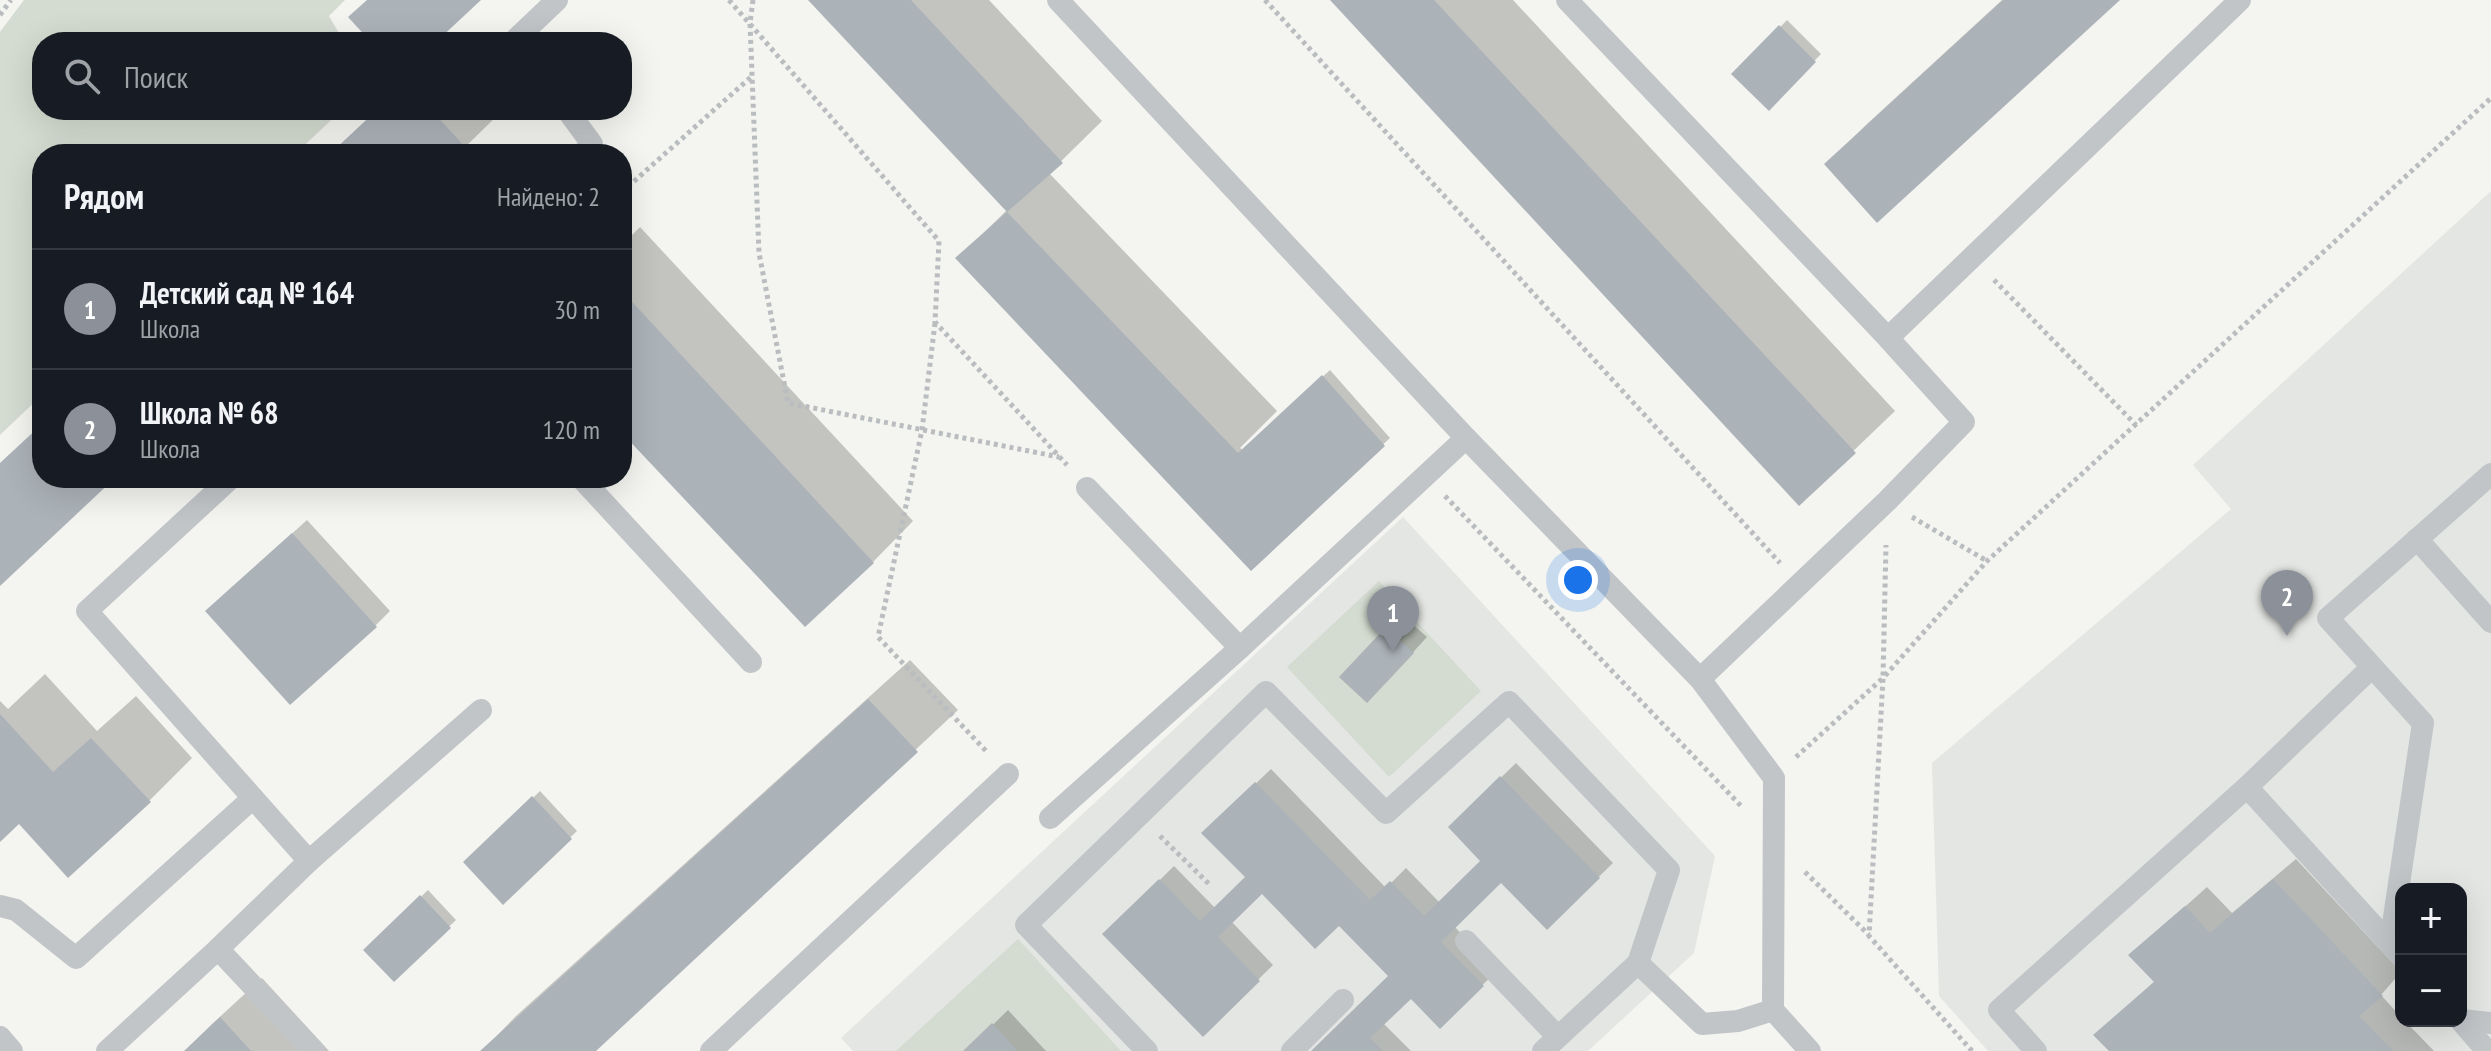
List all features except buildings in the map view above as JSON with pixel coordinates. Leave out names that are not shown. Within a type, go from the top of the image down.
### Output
[{"type":"lane","points":[[523,32],[557,0]]},
{"type":"lane","points":[[1058,0],[1466,438],[1700,679],[1774,778],[1773,1010],[1810,1051]]},
{"type":"lane","points":[[1567,0],[1964,422],[1887,501],[1700,679]]},
{"type":"lane","points":[[1888,338],[2240,0]]},
{"type":"lane","points":[[574,120],[592,144]]},
{"type":"lane","points":[[1050,818],[1240,648],[1466,438]]},
{"type":"lane","points":[[2404,883],[2423,723],[2328,618],[2491,474]]},
{"type":"lane","points":[[220,488],[87,611],[309,861]]},
{"type":"lane","points":[[590,488],[751,662]]},
{"type":"lane","points":[[1087,488],[1240,648]]},
{"type":"lane","points":[[2417,539],[2491,622]]},
{"type":"lane","points":[[2036,1051],[1999,1010],[2247,787],[2371,668]]},
{"type":"lane","points":[[1147,1051],[1026,925],[1266,692],[1386,813],[1509,702],[1669,870],[1638,963],[1551,1044],[1466,941]]},
{"type":"lane","points":[[107,1051],[309,861],[481,710]]},
{"type":"lane","points":[[711,1051],[1008,774]]},
{"type":"lane","points":[[2247,787],[2395,949]]},
{"type":"lane","points":[[0,906],[16,910],[76,958],[253,798]]},
{"type":"lane","points":[[218,949],[314,1051]]},
{"type":"lane","points":[[1638,963],[1702,1024],[1738,1021],[1773,1010]]},
{"type":"lane","points":[[1292,1051],[1343,1000]]},
{"type":"lane","points":[[2487,1051],[2471,1021],[2491,1005]]},
{"type":"lane","points":[[0,1037],[12,1051]]},
{"type":"path","points":[[0,15],[11,0]]},
{"type":"path","points":[[729,0],[939,241],[935,322],[922,430],[878,637],[1008,774]]},
{"type":"path","points":[[753,0],[750,23],[759,253],[788,403],[1059,457]]},
{"type":"path","points":[[1265,0],[1800,584]]},
{"type":"path","points":[[632,183],[752,76]]},
{"type":"path","points":[[1774,778],[1883,678],[1987,561],[2491,98]]},
{"type":"path","points":[[1972,257],[2136,425]]},
{"type":"path","points":[[935,322],[1087,488]]},
{"type":"path","points":[[1425,475],[1773,841],[1869,936],[1972,1051]]},
{"type":"path","points":[[1869,936],[1883,678],[1887,501],[1987,561]]},
{"type":"shaded area","points":[[24,0],[345,0],[329,16],[338,32],[32,32],[32,120],[331,120],[306,144],[32,144],[32,405],[0,435],[0,32]]},
{"type":"shaded area","points":[[2491,191],[2491,1051],[1988,1051],[1939,996],[1932,763],[2231,509],[2193,465]]},
{"type":"shaded area","points":[[1403,517],[1715,856],[1694,953],[1588,1051],[853,1051],[841,1038]]},
{"type":"shaded area","points":[[1379,581],[1481,691],[1389,777],[1287,667]]},
{"type":"shaded area","points":[[1018,939],[1121,1051],[896,1051]]},
{"type":"place","name":"Школа № 68","points":[[2287,636]]},
{"type":"place","name":"Детский сад № 164","points":[[1393,652]]}]
